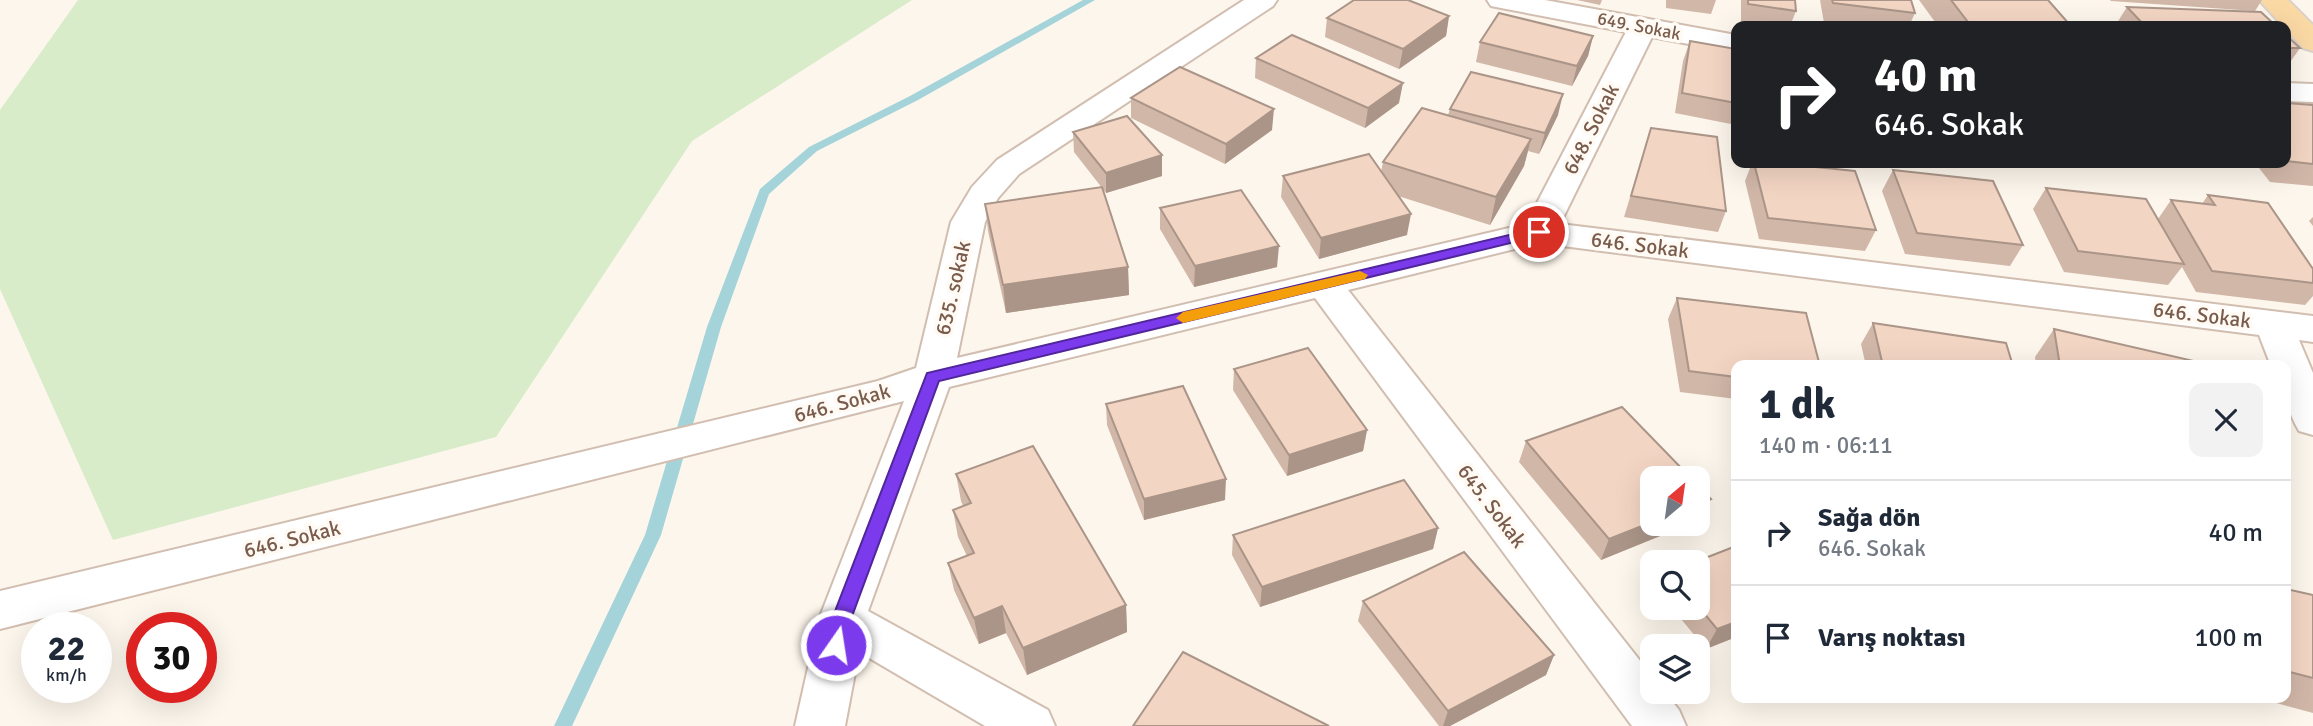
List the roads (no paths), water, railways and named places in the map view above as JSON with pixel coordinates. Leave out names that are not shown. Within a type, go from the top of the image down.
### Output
[{"type":"main road","points":[[2273,0],[2313,42]]},
{"type":"street","name":"635. sokak","points":[[820,726],[842,619],[933,377],[968,222],[984,194],[1008,167],[1040,144],[1263,0]]},
{"type":"street","name":"649. Sokak","points":[[1501,0],[1731,43]]},
{"type":"street","name":"648. Sokak","points":[[1539,232],[1643,27]]},
{"type":"street","points":[[2291,92],[2313,93]]},
{"type":"street","name":"646. Sokak","points":[[0,611],[882,394],[933,377],[1539,232],[2313,329]]},
{"type":"street","name":"645. Sokak","points":[[1324,284],[1661,726]]},
{"type":"street","points":[[2273,324],[2288,360]]},
{"type":"street","points":[[2291,367],[2313,420]]},
{"type":"street","points":[[842,619],[1030,726]]},
{"type":"waterway","points":[[563,726],[653,535],[714,327],[764,192],[813,149],[914,98],[1090,0]]}]
